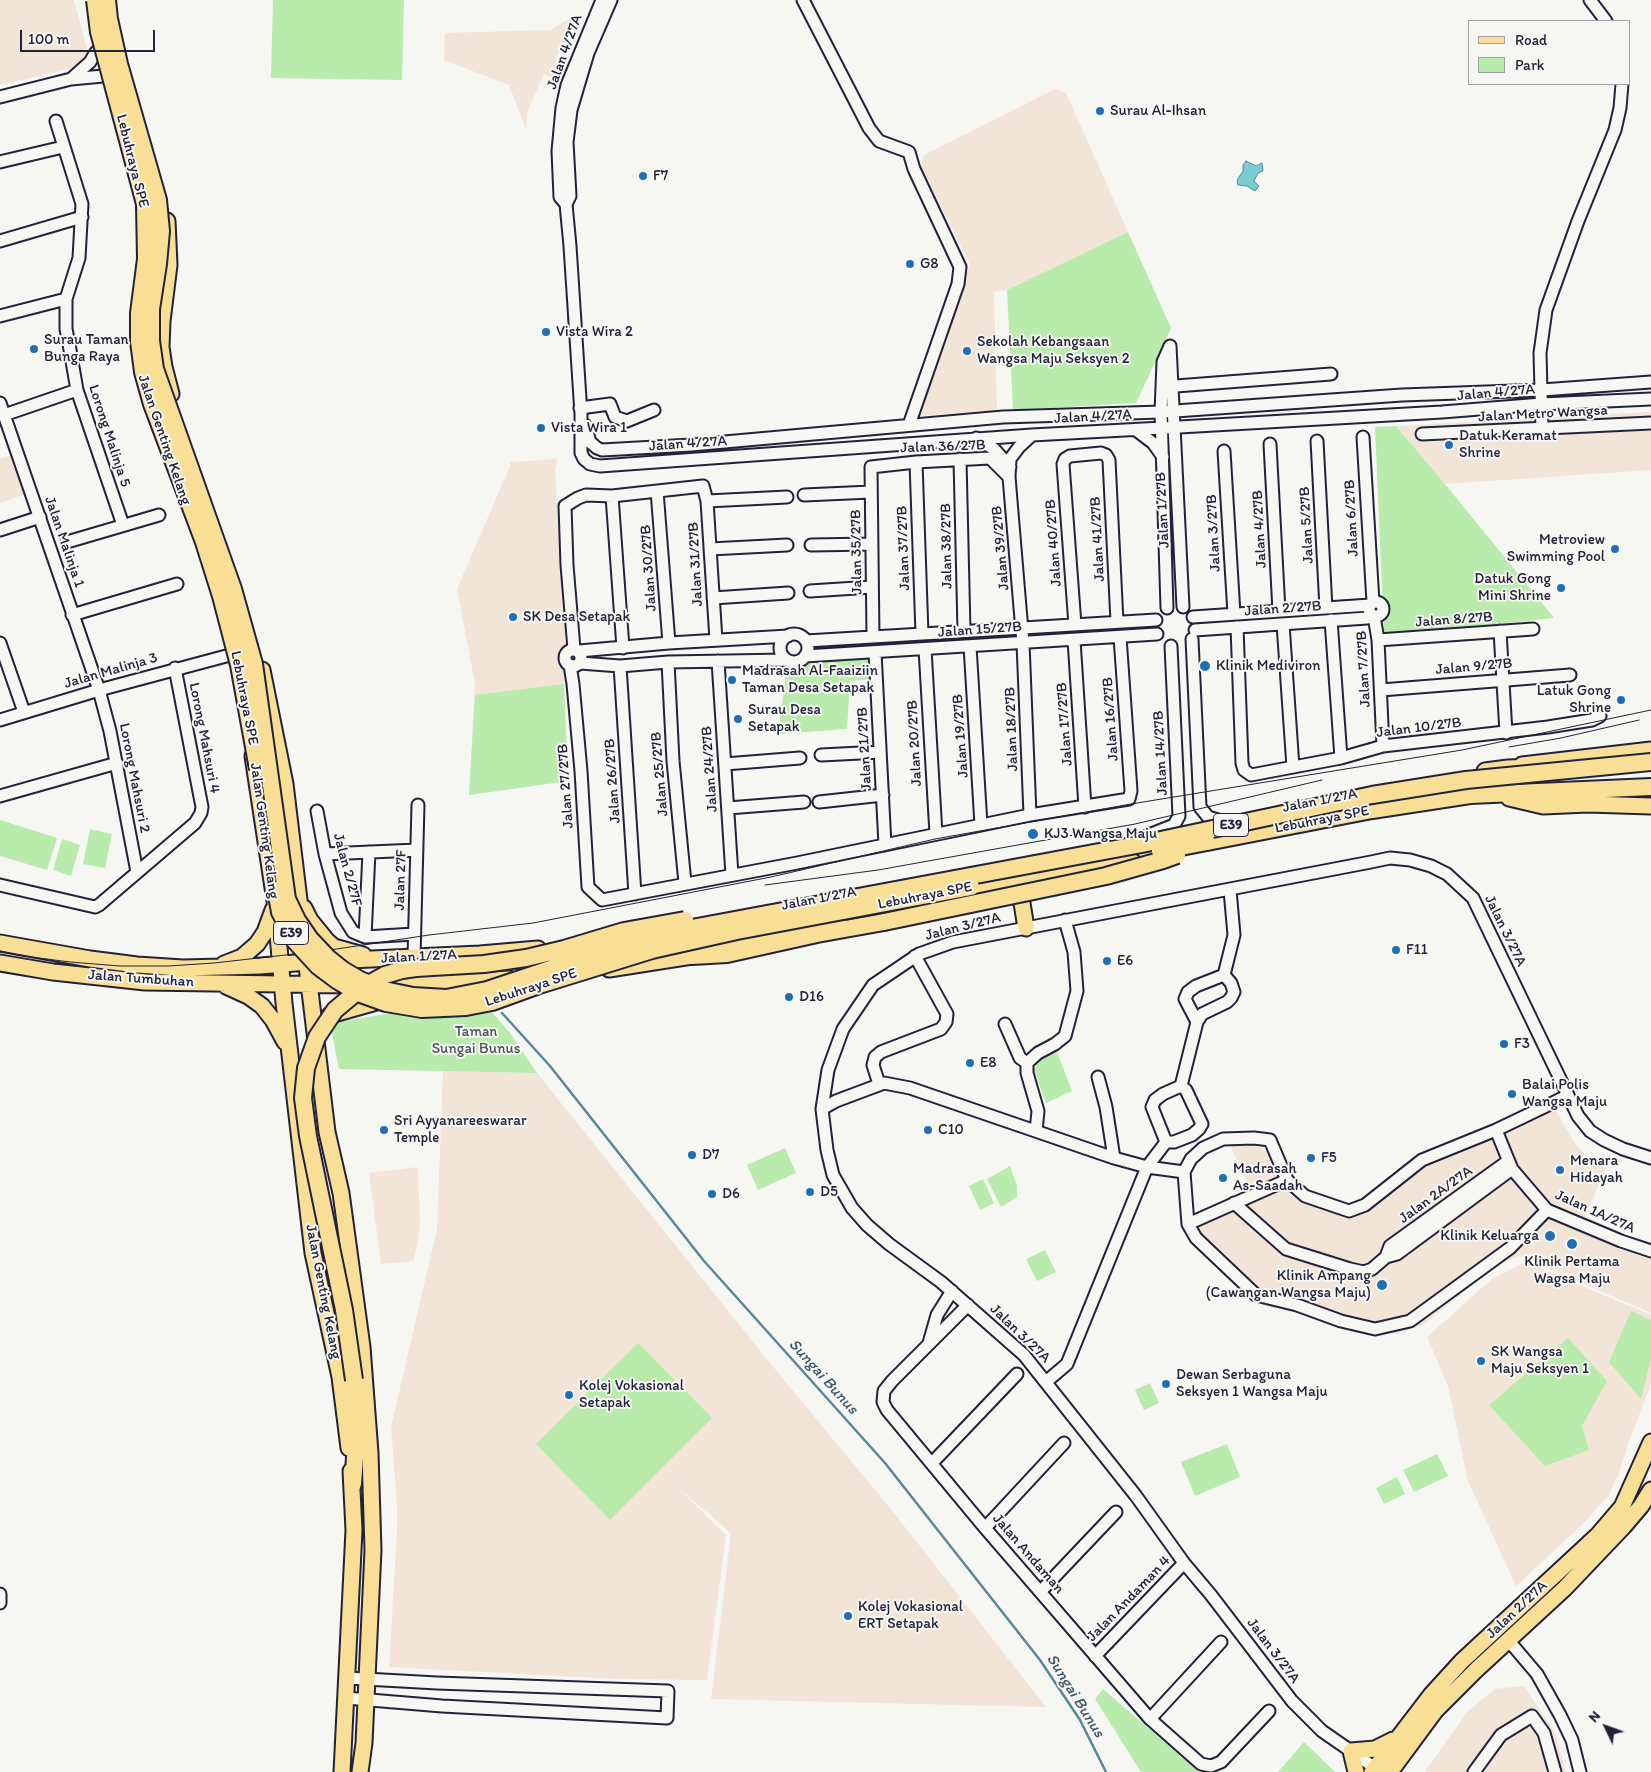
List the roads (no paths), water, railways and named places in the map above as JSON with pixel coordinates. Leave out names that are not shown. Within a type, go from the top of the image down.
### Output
[{"type":"highway","name":"Lebuhraya SPE","points":[[95,0],[99,32],[145,204],[146,259],[139,313],[142,372],[152,404],[204,542],[237,656],[267,822],[280,912],[295,941],[318,966],[358,993],[386,1003],[422,1009],[466,1007],[492,1002],[548,982],[652,950],[737,931],[1372,810],[1470,795],[1651,786]]},
{"type":"highway","name":"Lebuhraya SPE","points":[[107,0],[109,19],[119,64],[158,200],[161,231],[151,309],[151,341],[155,368],[233,589],[251,655],[287,899],[296,920],[310,939],[328,958],[360,980],[384,990],[413,996],[446,998],[487,990],[616,947],[697,927],[1142,844],[1372,795],[1466,780],[1651,764]]},
{"type":"highway","points":[[117,0],[119,64]]},
{"type":"highway","points":[[692,956],[727,954],[1106,876],[1163,860],[1207,842]]},
{"type":"highway","name":"E39","points":[[353,1484],[356,1444],[354,1380],[344,1310],[308,1136],[303,1098],[306,1068],[314,1045],[317,1037],[335,1010],[360,989],[385,975],[402,970],[484,964],[526,958],[564,950],[624,931],[649,926],[738,911],[813,905]]},
{"type":"main road","name":"Jalan Genting Kelang","points":[[90,0],[96,52],[136,183],[142,213],[142,254],[134,319],[134,335],[140,371],[211,578],[224,622],[250,738],[265,826],[313,1254],[340,1377],[353,1484],[354,1530],[342,1772]]},
{"type":"main road","name":"Jalan Genting Kelang","points":[[112,0],[114,24],[124,72],[157,177],[166,218],[169,265],[162,321],[161,347],[164,367],[176,415],[232,570],[259,658],[285,784],[327,1132],[341,1193],[362,1348],[370,1453],[373,1550],[366,1700],[360,1772]]},
{"type":"main road","points":[[134,319],[136,326],[145,333],[155,331],[162,321]]},
{"type":"main road","points":[[1508,768],[1551,761],[1651,750]]},
{"type":"main road","name":"Jalan 1/27A","points":[[280,964],[492,954],[598,941],[716,920],[960,870],[1146,836],[1387,788],[1508,768],[1651,764]]},
{"type":"main road","name":"Jalan 1/27A","points":[[282,985],[424,984],[517,979],[591,972],[692,956],[731,944],[878,910],[1444,803],[1651,791]]},
{"type":"main road","points":[[1509,798],[1543,806],[1588,804],[1651,806]]},
{"type":"main road","points":[[1031,927],[1034,894],[1036,888],[1047,878]]},
{"type":"main road","points":[[998,888],[1010,891],[1020,899],[1031,927]]},
{"type":"main road","points":[[300,897],[310,920],[334,946],[351,952],[388,958]]},
{"type":"main road","points":[[210,968],[242,957],[253,948],[265,932],[275,902]]},
{"type":"main road","name":"Jalan Tumbuhan","points":[[0,943],[81,957],[160,967],[210,968],[280,964]]},
{"type":"main road","points":[[340,960],[332,967],[330,972],[333,979],[343,985]]},
{"type":"main road","name":"Jalan Tumbuhan","points":[[0,962],[16,966],[104,978],[168,983],[282,985]]},
{"type":"main road","points":[[217,984],[244,994],[262,1006],[273,1020],[289,1050]]},
{"type":"main road","points":[[315,1030],[326,1017],[409,992],[424,984]]},
{"type":"main road","points":[[313,1254],[319,1238],[328,1232],[338,1235],[349,1248]]},
{"type":"main road","name":"Jalan 2/27A","points":[[1376,1771],[1396,1739],[1431,1695],[1462,1661],[1598,1535],[1622,1507],[1651,1442]]},
{"type":"main road","name":"Jalan 2/27A","points":[[1390,1772],[1435,1711],[1476,1670],[1565,1588],[1624,1526],[1641,1506],[1651,1490]]},
{"type":"main road","points":[[1356,1772],[1351,1751],[1375,1749],[1396,1739]]},
{"type":"street","name":"Jalan 4/27A","points":[[566,204],[560,197],[558,164],[562,108],[573,69],[602,0]]},
{"type":"street","name":"Jalan 4/27A","points":[[611,0],[588,53],[571,110],[567,142],[570,196],[566,204],[581,411],[581,453],[590,464],[600,466],[976,438],[1136,430],[1173,430],[1651,398]]},
{"type":"street","points":[[803,0],[869,128],[879,141],[890,147],[909,152],[914,169],[960,266],[958,284],[910,425]]},
{"type":"street","points":[[1590,0],[1605,20]]},
{"type":"street","points":[[72,79],[90,62],[96,52]]},
{"type":"street","points":[[0,97],[72,79],[103,76]]},
{"type":"street","name":"Jalan 4/27A","points":[[1542,390],[1540,353],[1546,310],[1578,221],[1615,130],[1620,108],[1622,85]]},
{"type":"street","name":"Lorong Malinja 5","points":[[56,121],[82,204],[79,258],[66,299],[66,328],[77,390],[123,525]]},
{"type":"street","points":[[0,162],[64,146]]},
{"type":"street","points":[[0,241],[82,217]]},
{"type":"street","points":[[0,316],[66,299]]},
{"type":"street","name":"Jalan 1/27B","points":[[1171,344],[1163,362],[1167,411],[1173,430],[1183,607]]},
{"type":"street","points":[[1166,387],[1331,374]]},
{"type":"street","name":"Jalan 4/27A","points":[[581,411],[590,442],[602,450],[690,445],[1003,417],[1167,411],[1402,395],[1542,390],[1651,382]]},
{"type":"street","points":[[4,415],[77,390]]},
{"type":"street","points":[[1542,390],[1542,428]]},
{"type":"street","name":"Jalan Malinja 1","points":[[0,403],[99,690]]},
{"type":"street","points":[[581,411],[610,404],[615,417],[628,421],[654,410]]},
{"type":"street","name":"Jalan Metro Wangsa","points":[[1422,434],[1651,423]]},
{"type":"street","points":[[1136,430],[1153,444],[1163,457]]},
{"type":"street","name":"Jalan 1/27B","points":[[1167,608],[1163,457],[1173,430]]},
{"type":"street","points":[[1010,472],[1010,459],[1032,435]]},
{"type":"street","points":[[797,436],[798,451]]},
{"type":"street","name":"Jalan 6/27B","points":[[1363,437],[1374,609]]},
{"type":"street","points":[[976,438],[994,449],[1010,472]]},
{"type":"street","name":"Jalan 5/27B","points":[[1317,441],[1326,608]]},
{"type":"street","name":"Jalan 4/27B","points":[[1270,444],[1279,611]]},
{"type":"street","name":"Jalan 3/27B","points":[[1224,451],[1234,614]]},
{"type":"street","name":"Jalan 41/27B","points":[[1065,459],[1070,456],[1101,453],[1106,455],[1109,460],[1118,622]]},
{"type":"street","name":"Jalan 36/27B","points":[[871,467],[916,462],[990,458],[1010,472]]},
{"type":"street","name":"Jalan 38/27B","points":[[960,459],[964,631]]},
{"type":"street","name":"Jalan 40/27B","points":[[1065,459],[1063,464],[1075,625]]},
{"type":"street","name":"Jalan 37/27B","points":[[916,462],[922,634]]},
{"type":"street","name":"Jalan 35/27B","points":[[871,467],[873,637]]},
{"type":"street","name":"Jalan 39/27B","points":[[1010,472],[1023,643]]},
{"type":"street","name":"Jalan 31/27B","points":[[658,491],[703,486],[708,501],[712,598],[716,640]]},
{"type":"street","points":[[623,648],[612,496],[658,491]]},
{"type":"street","name":"Jalan 30/27B","points":[[658,491],[669,643]]},
{"type":"street","points":[[804,495],[871,492]]},
{"type":"street","name":"Jalan 27/27B","points":[[612,496],[586,495],[565,506],[567,566],[574,648],[582,657],[575,665],[573,684],[581,771],[588,887],[602,900],[635,894]]},
{"type":"street","points":[[708,501],[787,497]]},
{"type":"street","points":[[67,542],[159,515]]},
{"type":"street","points":[[0,530],[40,517]]},
{"type":"street","points":[[811,545],[871,544]]},
{"type":"street","points":[[710,549],[787,545]]},
{"type":"street","points":[[72,615],[177,584]]},
{"type":"street","points":[[810,591],[872,587]]},
{"type":"street","points":[[712,598],[788,593]]},
{"type":"street","points":[[1194,634],[1183,645],[1171,646],[1160,640],[1157,634],[1156,620],[1167,608],[1183,607],[1193,616],[1194,634],[1200,807],[1208,817],[1221,821]]},
{"type":"street","name":"Jalan 2/27B","points":[[1193,616],[1326,608],[1374,609]]},
{"type":"street","name":"Jalan 2/27B","points":[[1194,634],[1237,627],[1367,618],[1374,609]]},
{"type":"street","name":"Jalan 7/27B","points":[[1374,609],[1378,640],[1383,746]]},
{"type":"street","name":"Jalan 15/27B","points":[[806,641],[1156,620]]},
{"type":"street","points":[[1332,620],[1341,758]]},
{"type":"street","points":[[1282,624],[1293,767]]},
{"type":"street","name":"Jalan 10/27B","points":[[1237,627],[1242,762],[1244,770],[1251,775],[1341,758],[1383,746],[1506,733],[1592,720],[1600,716]]},
{"type":"street","name":"Jalan 8/27B","points":[[1378,640],[1533,629]]},
{"type":"street","points":[[1500,631],[1506,733]]},
{"type":"street","points":[[574,648],[623,648],[796,634],[806,641],[808,649],[802,660],[794,662],[786,660],[668,662],[620,666],[575,665]]},
{"type":"street","name":"Jalan 15/27B","points":[[805,656],[1157,634]]},
{"type":"street","points":[[786,660],[782,656],[780,647],[781,642],[788,636]]},
{"type":"street","name":"Jalan 16/27B","points":[[1085,807],[1129,799],[1131,791],[1120,637]]},
{"type":"street","name":"Jalan 17/27B","points":[[1074,640],[1085,807]]},
{"type":"street","points":[[0,643],[24,712]]},
{"type":"street","name":"Jalan 18/27B","points":[[1023,643],[1030,815]]},
{"type":"street","name":"Jalan 19/27B","points":[[970,646],[981,824]]},
{"type":"street","name":"Jalan 14/27B","points":[[1146,836],[1174,824],[1180,816],[1171,646]]},
{"type":"street","name":"Jalan 20/27B","points":[[925,649],[936,834]]},
{"type":"street","name":"Jalan 21/27B","points":[[875,652],[885,845]]},
{"type":"street","name":"Jalan Malinja 3","points":[[0,720],[175,668],[230,655]]},
{"type":"street","name":"Jalan 24/27B","points":[[718,661],[732,875]]},
{"type":"street","name":"Jalan 25/27B","points":[[668,662],[673,761],[685,883]]},
{"type":"street","name":"Jalan 26/27B","points":[[620,666],[635,894]]},
{"type":"street","name":"Lorong Mahsuri 4","points":[[0,885],[94,907],[99,905],[195,822],[201,812],[200,801],[175,668]]},
{"type":"street","name":"Jalan 9/27B","points":[[1381,690],[1570,675]]},
{"type":"street","name":"Lorong Mahsuri 2","points":[[99,690],[110,731],[137,872]]},
{"type":"street","points":[[821,755],[880,752]]},
{"type":"street","points":[[725,764],[800,758]]},
{"type":"street","points":[[0,796],[116,763]]},
{"type":"street","points":[[819,802],[883,796]]},
{"type":"street","points":[[728,808],[804,802]]},
{"type":"street","name":"Jalan 27F","points":[[414,957],[418,804]]},
{"type":"street","points":[[635,894],[885,845],[981,824],[1085,807]]},
{"type":"street","name":"Jalan 2/27F","points":[[317,811],[325,854],[341,913],[354,932],[365,937]]},
{"type":"street","points":[[325,854],[417,850]]},
{"type":"street","points":[[369,852],[365,937],[414,934]]},
{"type":"street","name":"Jalan 3/27A","points":[[1376,1771],[1322,1731],[1299,1708],[1212,1595],[1184,1563],[1136,1496],[1024,1355],[968,1305],[889,1244],[867,1225],[852,1208],[834,1176],[826,1142],[822,1109],[828,1070],[843,1029],[874,985],[915,956],[953,942],[1390,858],[1410,860],[1447,874],[1473,898],[1567,1096],[1578,1116],[1590,1131],[1623,1149],[1651,1158]]},
{"type":"street","points":[[1224,975],[1234,935],[1230,890]]},
{"type":"street","points":[[1036,1130],[1038,1111],[1027,1073],[1027,1063],[1038,1053],[1055,1044],[1064,1036],[1077,991],[1074,952],[1065,920]]},
{"type":"street","points":[[879,1084],[873,1065],[875,1057],[881,1052],[941,1029],[946,1022],[947,1014],[915,956]]},
{"type":"street","points":[[1197,1022],[1185,999],[1188,992],[1196,986],[1224,975]]},
{"type":"street","points":[[1181,1086],[1197,1022],[1202,1014],[1231,998],[1234,992],[1231,983],[1224,975]]},
{"type":"street","points":[[1005,1024],[1020,1058],[1027,1063]]},
{"type":"street","points":[[1098,1077],[1106,1107],[1114,1158]]},
{"type":"street","points":[[822,1109],[836,1101],[884,1083],[910,1088],[1114,1158],[1147,1167],[1184,1172]]},
{"type":"street","points":[[1166,1142],[1152,1107],[1155,1100],[1163,1094],[1181,1086]]},
{"type":"street","points":[[1166,1142],[1174,1142],[1192,1135],[1200,1129],[1202,1124],[1186,1090],[1181,1086]]},
{"type":"street","points":[[1547,1210],[1510,1248],[1410,1321],[1375,1329],[1341,1321],[1297,1305],[1256,1295],[1196,1238],[1188,1224],[1184,1172],[1191,1159],[1202,1148],[1223,1139],[1254,1138],[1270,1140],[1287,1180],[1305,1196],[1349,1211],[1365,1204],[1422,1160],[1496,1130],[1567,1096]]},
{"type":"street","name":"Jalan 1A/27A","points":[[1496,1130],[1510,1165],[1547,1210],[1621,1241],[1651,1251]]},
{"type":"street","points":[[1047,1382],[1067,1364],[1147,1167],[1166,1142]]},
{"type":"street","name":"Jalan 2A/27A","points":[[1234,1203],[1286,1249],[1364,1272],[1372,1269],[1386,1257],[1390,1246],[1510,1165]]},
{"type":"street","points":[[1188,1224],[1287,1180]]},
{"type":"street","points":[[928,1347],[937,1315],[952,1292]]},
{"type":"street","name":"Jalan Andaman","points":[[968,1305],[884,1391],[883,1402],[887,1410],[1095,1656],[1150,1718],[1201,1764],[1211,1766],[1221,1762],[1269,1711]]},
{"type":"street","points":[[932,1463],[1016,1374]]},
{"type":"street","points":[[985,1528],[1064,1443]]},
{"type":"street","points":[[1041,1591],[1116,1512]]},
{"type":"street","name":"Jalan Andaman 4","points":[[1095,1656],[1184,1563]]},
{"type":"street","points":[[0,1594],[0,1604]]},
{"type":"street","points":[[1509,1641],[1537,1674],[1560,1715],[1572,1740],[1580,1772]]},
{"type":"street","points":[[1150,1718],[1221,1642]]},
{"type":"street","points":[[346,1698],[442,1706],[667,1718],[668,1691],[347,1678]]},
{"type":"street","points":[[1474,1772],[1501,1735],[1532,1716],[1544,1733],[1555,1772]]},
{"type":"water","points":[[1246,161],[1256,166],[1262,163],[1263,171],[1258,173],[1254,181],[1259,186],[1255,191],[1247,186],[1238,185],[1237,180],[1243,171],[1243,165]]},
{"type":"waterway","name":"Sungai Bunus","points":[[502,1013],[550,1066],[704,1261],[885,1463],[1040,1660],[1080,1720],[1106,1772]]},
{"type":"tram line","points":[[0,951],[70,962],[120,966],[168,966],[214,963],[330,950],[429,935],[533,923],[771,877],[935,839],[1131,804],[1462,750],[1651,710]]},
{"type":"tram line","points":[[1509,747],[1561,738],[1639,720]]},
{"type":"tram line","points":[[765,885],[878,870],[1135,824],[1322,780]]},
{"type":"place","name":"Surau Al-Ihsan","points":[[1100,111]]},
{"type":"place","name":"F7","points":[[643,176]]},
{"type":"place","name":"G8","points":[[910,264]]},
{"type":"place","name":"Vista Wira 2","points":[[546,332]]},
{"type":"place","name":"Surau Taman Bunga Raya","points":[[34,349]]},
{"type":"place","name":"Sekolah Kebangsaan Wangsa Maju Seksyen 2","points":[[967,351]]},
{"type":"place","name":"Vista Wira 1","points":[[541,428]]},
{"type":"place","name":"Datuk Keramat Shrine","points":[[1449,445]]},
{"type":"place","name":"Metroview Swimming Pool","points":[[1615,549]]},
{"type":"place","name":"Datuk Gong Mini Shrine","points":[[1561,588]]},
{"type":"place","name":"SK Desa Setapak","points":[[513,617]]},
{"type":"place","name":"Klinik Mediviron","points":[[1205,666]]},
{"type":"place","name":"Madrasah Al-Faaiziin Taman Desa Setapak","points":[[732,680]]},
{"type":"place","name":"Latuk Gong Shrine","points":[[1621,700]]},
{"type":"place","name":"Surau Desa Setapak","points":[[738,719]]},
{"type":"place","name":"KJ3 Wangsa Maju","points":[[1033,834]]},
{"type":"place","name":"F11","points":[[1396,950]]},
{"type":"place","name":"E6","points":[[1107,961]]},
{"type":"place","name":"D16","points":[[789,997]]},
{"type":"place","name":"F3","points":[[1504,1044]]},
{"type":"place","name":"E8","points":[[970,1063]]},
{"type":"place","name":"Balai Polis Wangsa Maju","points":[[1512,1094]]},
{"type":"place","name":"Sri Ayyanareeswarar Temple","points":[[384,1130]]},
{"type":"place","name":"C10","points":[[928,1130]]},
{"type":"place","name":"D7","points":[[692,1155]]},
{"type":"place","name":"F5","points":[[1311,1158]]},
{"type":"place","name":"Menara Hidayah","points":[[1560,1170]]},
{"type":"place","name":"Madrasah As-Saadah","points":[[1223,1178]]},
{"type":"place","name":"D5","points":[[810,1192]]},
{"type":"place","name":"D6","points":[[712,1194]]},
{"type":"place","name":"Klinik Keluarga","points":[[1550,1236]]},
{"type":"place","name":"Klinik Pertama Wagsa Maju","points":[[1572,1244]]},
{"type":"place","name":"Klinik Ampang (Cawangan Wangsa Maju)","points":[[1382,1285]]},
{"type":"place","name":"SK Wangsa Maju Seksyen 1","points":[[1481,1361]]},
{"type":"place","name":"Dewan Serbaguna Seksyen 1 Wangsa Maju","points":[[1166,1384]]},
{"type":"place","name":"Kolej Vokasional Setapak","points":[[569,1395]]},
{"type":"place","name":"Kolej Vokasional ERT Setapak","points":[[848,1616]]},
{"type":"park label","name":"Taman Sungai Bunus","points":[[476,1040]]}]
